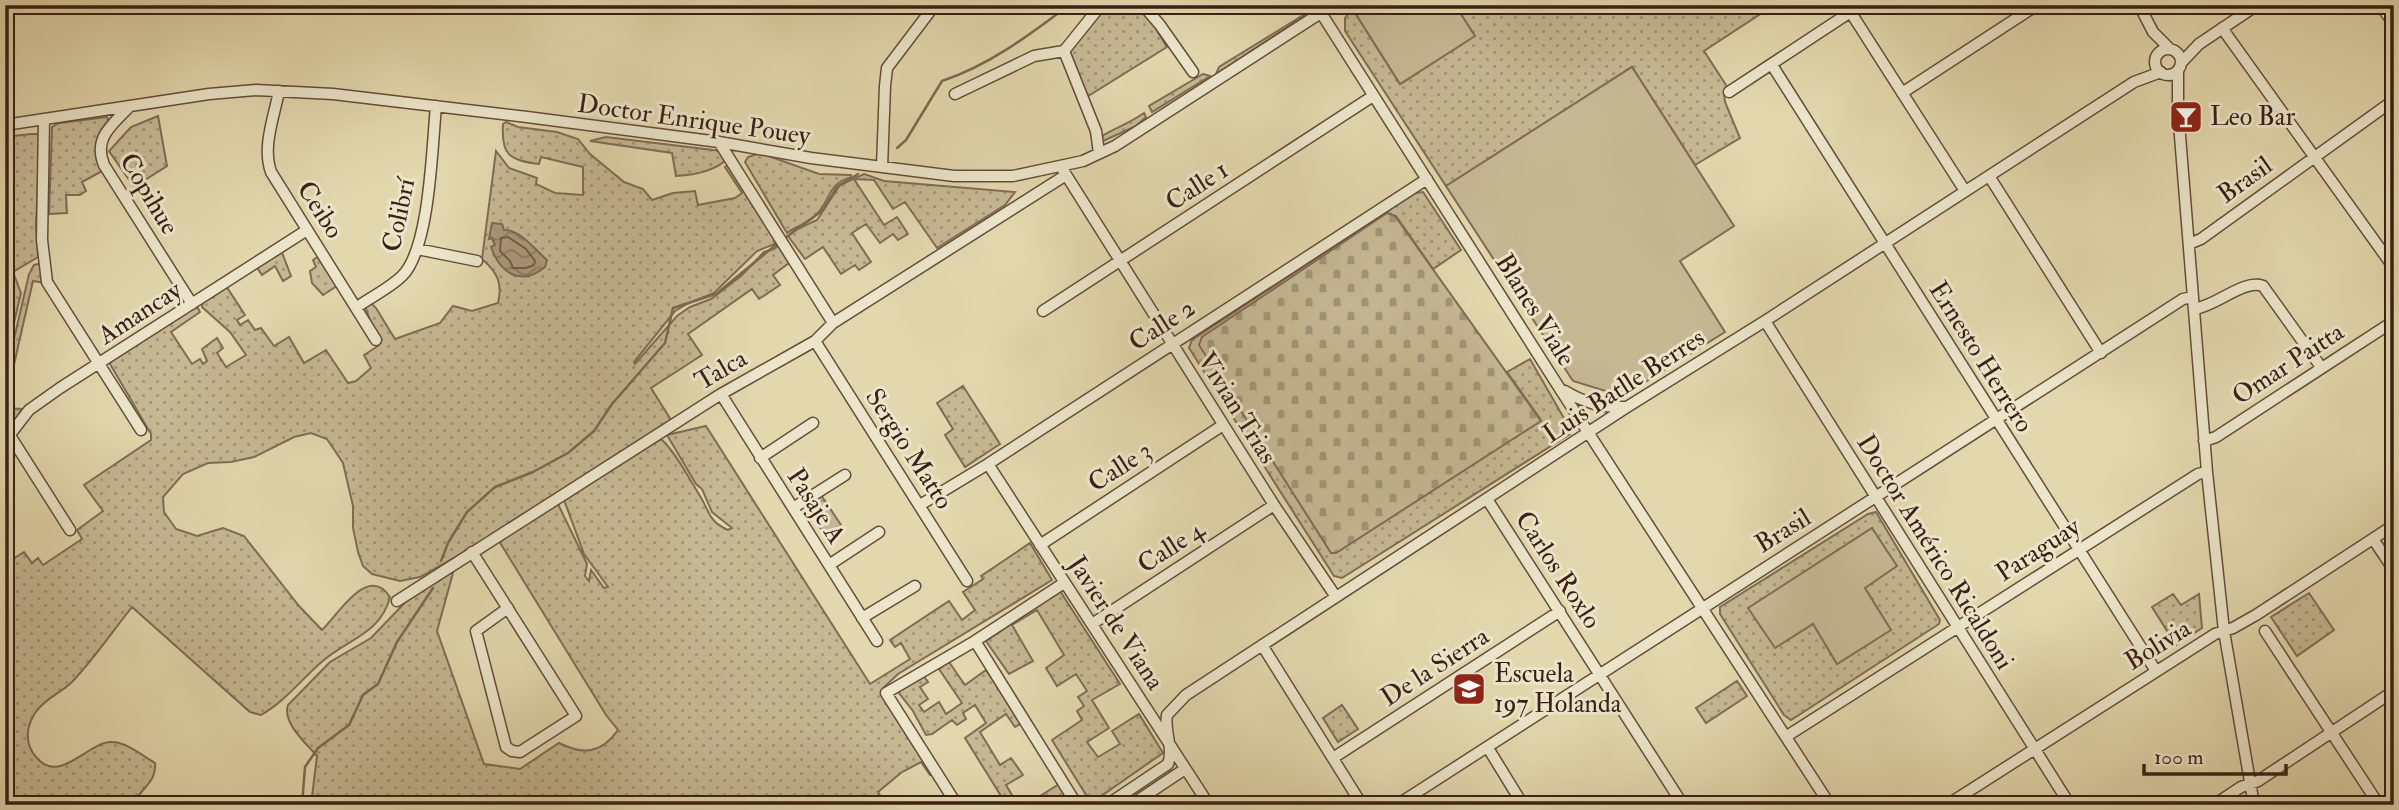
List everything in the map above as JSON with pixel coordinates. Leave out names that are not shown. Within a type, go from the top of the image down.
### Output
[{"type":"street","points":[[882,167],[887,68],[937,5]]},
{"type":"street","points":[[954,94],[1034,56],[1064,51],[1101,5]]},
{"type":"street","points":[[1143,5],[1160,24],[1193,72]]},
{"type":"street","name":"Doctor Enrique Pouey","points":[[5,125],[209,94],[279,91],[333,94],[436,106],[719,142],[811,158],[954,176],[1013,176],[1064,171],[1131,136],[1318,9],[1333,5]]},
{"type":"street","points":[[1729,92],[1772,65],[1848,9],[1861,5]]},
{"type":"street","points":[[1902,93],[2037,5]]},
{"type":"street","points":[[2139,5],[2153,32],[2157,56],[2178,111]]},
{"type":"street","points":[[2180,67],[2199,44],[2257,5]]},
{"type":"street","points":[[2380,5],[2394,24]]},
{"type":"street","name":"Blanes Viale","points":[[1318,9],[1830,805]]},
{"type":"street","points":[[1848,9],[1965,191]]},
{"type":"street","points":[[2222,28],[2394,268]]},
{"type":"street","points":[[2153,32],[2179,56],[2178,111],[2207,472],[2224,631],[2254,805]]},
{"type":"street","points":[[2157,56],[2199,44]]},
{"type":"street","points":[[1064,51],[1096,131],[1099,153]]},
{"type":"street","name":"Luis Batlle Berres","points":[[1169,743],[1166,722],[1170,709],[1186,695],[1627,407],[2134,82],[2157,56]]},
{"type":"street","name":"Ernesto Herrero","points":[[1772,65],[2156,671]]},
{"type":"street","name":"Luis Batlle Berres","points":[[2134,82],[2180,67]]},
{"type":"street","name":"Ceibo","points":[[279,91],[267,160],[271,172],[376,340]]},
{"type":"street","name":"Calle 1","points":[[1043,311],[1373,96]]},
{"type":"street","name":"Brasil","points":[[2189,244],[2201,239],[2394,100]]},
{"type":"street","name":"Colibrí","points":[[357,307],[401,278],[411,266],[424,224],[436,106]]},
{"type":"street","name":"Copihue","points":[[129,107],[110,127],[101,141],[99,153],[192,304]]},
{"type":"street","points":[[44,119],[42,240],[47,282],[141,430]]},
{"type":"street","points":[[719,142],[833,323]]},
{"type":"street","name":"Vivian Trias","points":[[1064,171],[1273,505],[1336,597]]},
{"type":"street","name":"Talca","points":[[397,601],[721,394],[815,341],[833,323],[1064,171]]},
{"type":"street","points":[[1989,176],[2101,353]]},
{"type":"street","name":"Calle 2","points":[[920,505],[988,464],[1427,179]]},
{"type":"street","name":"Amancay","points":[[7,437],[29,410],[60,388],[307,229]]},
{"type":"street","points":[[417,249],[477,261]]},
{"type":"street","points":[[2194,309],[2208,307],[2247,284],[2263,286],[2321,368]]},
{"type":"street","name":"Brasil","points":[[1397,805],[2183,299],[2193,297]]},
{"type":"street","name":"Doctor Américo Ricaldoni","points":[[1765,321],[2070,805]]},
{"type":"street","name":"Omar Paitta","points":[[2204,441],[2216,437],[2394,321]]},
{"type":"street","name":"Sergio Matto","points":[[815,341],[967,581]]},
{"type":"street","points":[[1560,389],[1601,407],[1627,407]]},
{"type":"street","name":"Pasaje A","points":[[721,394],[877,640]]},
{"type":"street","points":[[760,457],[813,423]]},
{"type":"street","name":"Calle 3","points":[[1040,545],[1223,425]]},
{"type":"street","points":[[7,437],[70,530]]},
{"type":"street","name":"Javier de Viana","points":[[988,464],[1209,805]]},
{"type":"street","name":"Paraguay","points":[[1787,736],[2078,548],[2198,474],[2207,472]]},
{"type":"street","points":[[793,508],[845,475]]},
{"type":"street","name":"Carlos Roxlo","points":[[1487,499],[1684,805]]},
{"type":"street","name":"Calle 4","points":[[1092,624],[1273,505]]},
{"type":"street","name":"Bolivia","points":[[1947,805],[2156,671],[2256,615],[2394,525]]},
{"type":"street","points":[[829,565],[879,532]]},
{"type":"street","points":[[2373,539],[2394,570]]},
{"type":"street","points":[[472,552],[508,608],[576,716],[520,752],[506,747],[476,631],[508,608]]},
{"type":"street","points":[[957,805],[886,693],[975,641],[1064,583]]},
{"type":"street","points":[[862,618],[915,586]]},
{"type":"street","name":"De la Sierra","points":[[1333,758],[1560,611]]},
{"type":"street","points":[[2265,631],[2379,805]]},
{"type":"street","points":[[975,641],[1077,805]]},
{"type":"street","points":[[1262,645],[1362,805]]},
{"type":"street","points":[[2214,805],[2241,787],[2258,781],[2394,691]]},
{"type":"street","points":[[1107,805],[1168,764],[1171,752],[1169,743]]},
{"type":"street","points":[[1488,748],[1523,805]]},
{"type":"street","points":[[1131,805],[1185,769]]},
{"type":"green space","points":[[1105,5],[1141,5],[1167,47],[1085,98],[1068,53]]},
{"type":"green space","points":[[1355,5],[1455,5],[1475,36],[1400,84],[1352,8]]},
{"type":"green space","points":[[1455,5],[1771,7],[1704,51],[1728,88],[1724,92],[1725,102],[1740,138],[1695,165],[1632,67],[1446,186],[1345,31],[1345,18],[1352,8],[1400,84],[1474,36]]},
{"type":"green space","points":[[1306,15],[1216,74],[1219,67]]},
{"type":"green space","points":[[1632,67],[1734,226],[1680,261],[1725,332],[1634,389],[1615,394],[1573,381],[1446,186]]},
{"type":"green space","points":[[1203,74],[1210,76],[1152,112],[1149,106]]},
{"type":"green space","points":[[1144,113],[1146,117],[1136,126],[1101,142],[1100,137]]},
{"type":"green space","points":[[158,116],[167,166],[134,187],[109,151],[131,127]]},
{"type":"green space","points":[[107,117],[109,123],[97,145],[104,170],[82,182],[86,191],[80,195],[66,195],[67,213],[49,214],[52,127],[59,123]]},
{"type":"green space","points":[[506,122],[518,127],[557,132],[578,139],[590,154],[624,182],[643,189],[652,200],[673,193],[695,191],[698,205],[735,198],[742,193],[725,167],[732,163],[777,243],[757,251],[714,293],[675,311],[635,364],[677,316],[690,307],[711,299],[741,276],[764,252],[774,249],[782,242],[793,260],[773,275],[780,285],[759,299],[752,289],[688,334],[702,355],[651,388],[671,420],[466,551],[420,577],[400,581],[372,574],[363,566],[353,528],[353,506],[343,463],[327,439],[311,433],[294,437],[254,457],[208,463],[183,474],[163,497],[164,512],[176,529],[197,536],[223,528],[244,536],[299,606],[322,630],[354,595],[372,586],[381,588],[390,597],[386,609],[372,627],[324,660],[278,703],[261,715],[250,712],[132,607],[72,682],[39,708],[29,725],[28,740],[36,757],[45,765],[55,767],[103,744],[123,744],[155,763],[151,781],[133,805],[5,805],[5,564],[24,552],[32,563],[38,558],[43,565],[82,539],[77,530],[103,511],[84,485],[151,440],[151,434],[110,364],[112,359],[196,305],[200,312],[171,332],[192,364],[200,359],[203,364],[207,361],[202,349],[217,338],[223,348],[217,353],[226,367],[246,355],[230,332],[202,307],[203,301],[226,286],[245,315],[237,320],[240,325],[248,320],[255,330],[261,328],[274,346],[289,337],[304,363],[326,350],[348,383],[356,381],[371,368],[364,355],[378,346],[365,302],[369,301],[376,308],[395,339],[440,323],[453,306],[472,311],[498,303],[498,278],[482,259],[496,151],[509,168],[537,178],[536,184],[555,193],[583,195],[583,167],[541,157],[539,164],[514,158],[509,154],[503,134],[503,124]]},
{"type":"green space","points":[[40,134],[36,226],[38,257],[13,272],[21,293],[5,361],[5,137]]},
{"type":"green space","points":[[606,137],[721,151],[727,159],[710,170],[676,176],[672,153],[590,141]]},
{"type":"green space","points":[[757,154],[819,174],[852,177],[833,188],[812,219],[787,233],[745,162],[748,157]]},
{"type":"green space","points":[[864,174],[884,181],[1015,192],[1005,205],[937,248],[905,202],[893,209],[874,180],[854,179],[884,225],[897,217],[908,234],[898,240],[893,234],[880,243],[866,224],[852,233],[871,262],[859,270],[855,265],[841,274],[823,247],[805,259],[788,236],[817,220],[840,185]]},
{"type":"green space","points":[[1423,192],[1461,250],[1433,269],[1396,216],[1387,213],[1541,420],[1507,372],[1530,359],[1565,420],[1570,434],[1342,578],[1334,576],[1189,348],[1192,340],[1415,193]]},
{"type":"green space","points":[[1387,213],[1395,216],[1541,421],[1336,553],[1331,553],[1199,345],[1202,337]]},
{"type":"green space","points":[[281,250],[291,276],[283,281],[275,266],[262,275],[256,266]]},
{"type":"green space","points":[[325,252],[343,282],[323,295],[312,283],[310,271],[316,267],[313,260]]},
{"type":"green space","points":[[43,263],[51,284],[33,281],[5,404],[5,378],[29,274],[34,265]]},
{"type":"green space","points":[[963,386],[1000,444],[965,467],[945,435],[953,429],[937,403]]},
{"type":"green space","points":[[5,408],[22,409],[5,437]]},
{"type":"green space","points":[[706,426],[870,684],[910,659],[901,643],[895,647],[890,640],[949,601],[962,620],[975,610],[963,592],[983,579],[981,576],[1030,543],[1052,580],[898,674],[883,688],[882,693],[933,775],[930,775],[921,762],[902,772],[878,792],[886,805],[311,805],[317,756],[301,739],[288,719],[288,705],[330,662],[371,638],[417,590],[450,569],[453,573],[437,631],[484,764],[520,769],[559,743],[576,749],[591,750],[612,738],[618,730],[606,715],[499,541],[558,504],[587,564],[585,576],[589,581],[591,570],[604,588],[608,587],[584,554],[564,500],[661,439],[682,466],[713,520],[728,530],[732,528],[712,512],[702,489],[696,484],[667,435]]},
{"type":"green space","points":[[819,492],[841,525],[825,535],[805,505]]},
{"type":"green space","points":[[1876,512],[1940,620],[1939,624],[1791,720],[1784,715],[1720,614],[1720,607],[1868,514]]},
{"type":"green space","points":[[1872,528],[1897,566],[1865,588],[1891,630],[1837,664],[1813,624],[1775,648],[1748,608]]},
{"type":"green space","points":[[1060,591],[1120,684],[1092,700],[1109,728],[1087,742],[1098,757],[1120,744],[1112,731],[1139,714],[1163,753],[1091,803],[1052,740],[1082,720],[1077,711],[1084,706],[1078,697],[1087,691],[1076,674],[1057,686],[1046,668],[1064,655],[1037,610],[1012,625],[1033,661],[1009,674],[986,641]]},
{"type":"green space","points":[[2309,593],[2334,630],[2297,656],[2271,617]]},
{"type":"green space","points":[[2173,594],[2181,605],[2199,594],[2202,628],[2176,645],[2152,607]]},
{"type":"green space","points":[[949,662],[965,685],[986,670],[1022,723],[1015,727],[1006,714],[980,732],[1000,765],[1011,758],[1023,775],[1006,785],[1018,805],[987,805],[1001,796],[965,738],[986,723],[975,705],[963,713],[966,719],[957,725],[952,720],[932,734],[926,735],[899,693],[923,675],[928,682],[920,687],[928,699],[919,705],[924,712],[939,702],[946,714],[962,703],[939,669]]},
{"type":"green space","points":[[1737,681],[1747,696],[1706,723],[1696,708]]},
{"type":"green space","points":[[1342,705],[1358,729],[1338,742],[1323,718]]},
{"type":"green space","points":[[1168,770],[1174,772],[1125,805],[1116,805]]},
{"type":"green space","points":[[1059,784],[1073,805],[1026,805]]},
{"type":"water","points":[[492,223],[502,224],[504,230],[516,233],[527,241],[547,260],[545,267],[528,276],[512,274],[506,270],[491,247],[495,245],[492,238],[489,239]]},
{"type":"waterway","points":[[897,148],[906,140],[942,81],[993,58],[1069,5]]},
{"type":"waterway","points":[[785,238],[823,210],[837,187],[858,174]]},
{"type":"waterway","points":[[441,561],[448,543],[467,512],[495,487],[533,472],[568,453],[594,431],[612,404],[665,343],[673,308],[716,294],[778,243]]},
{"type":"waterway","points":[[302,805],[305,767],[318,748],[349,725],[363,695],[378,684],[397,642],[433,588]]},
{"type":"place","name":"Leo Bar","points":[[2186,117]]},
{"type":"place","name":"Escuela 197 Holanda","points":[[1469,689]]}]
